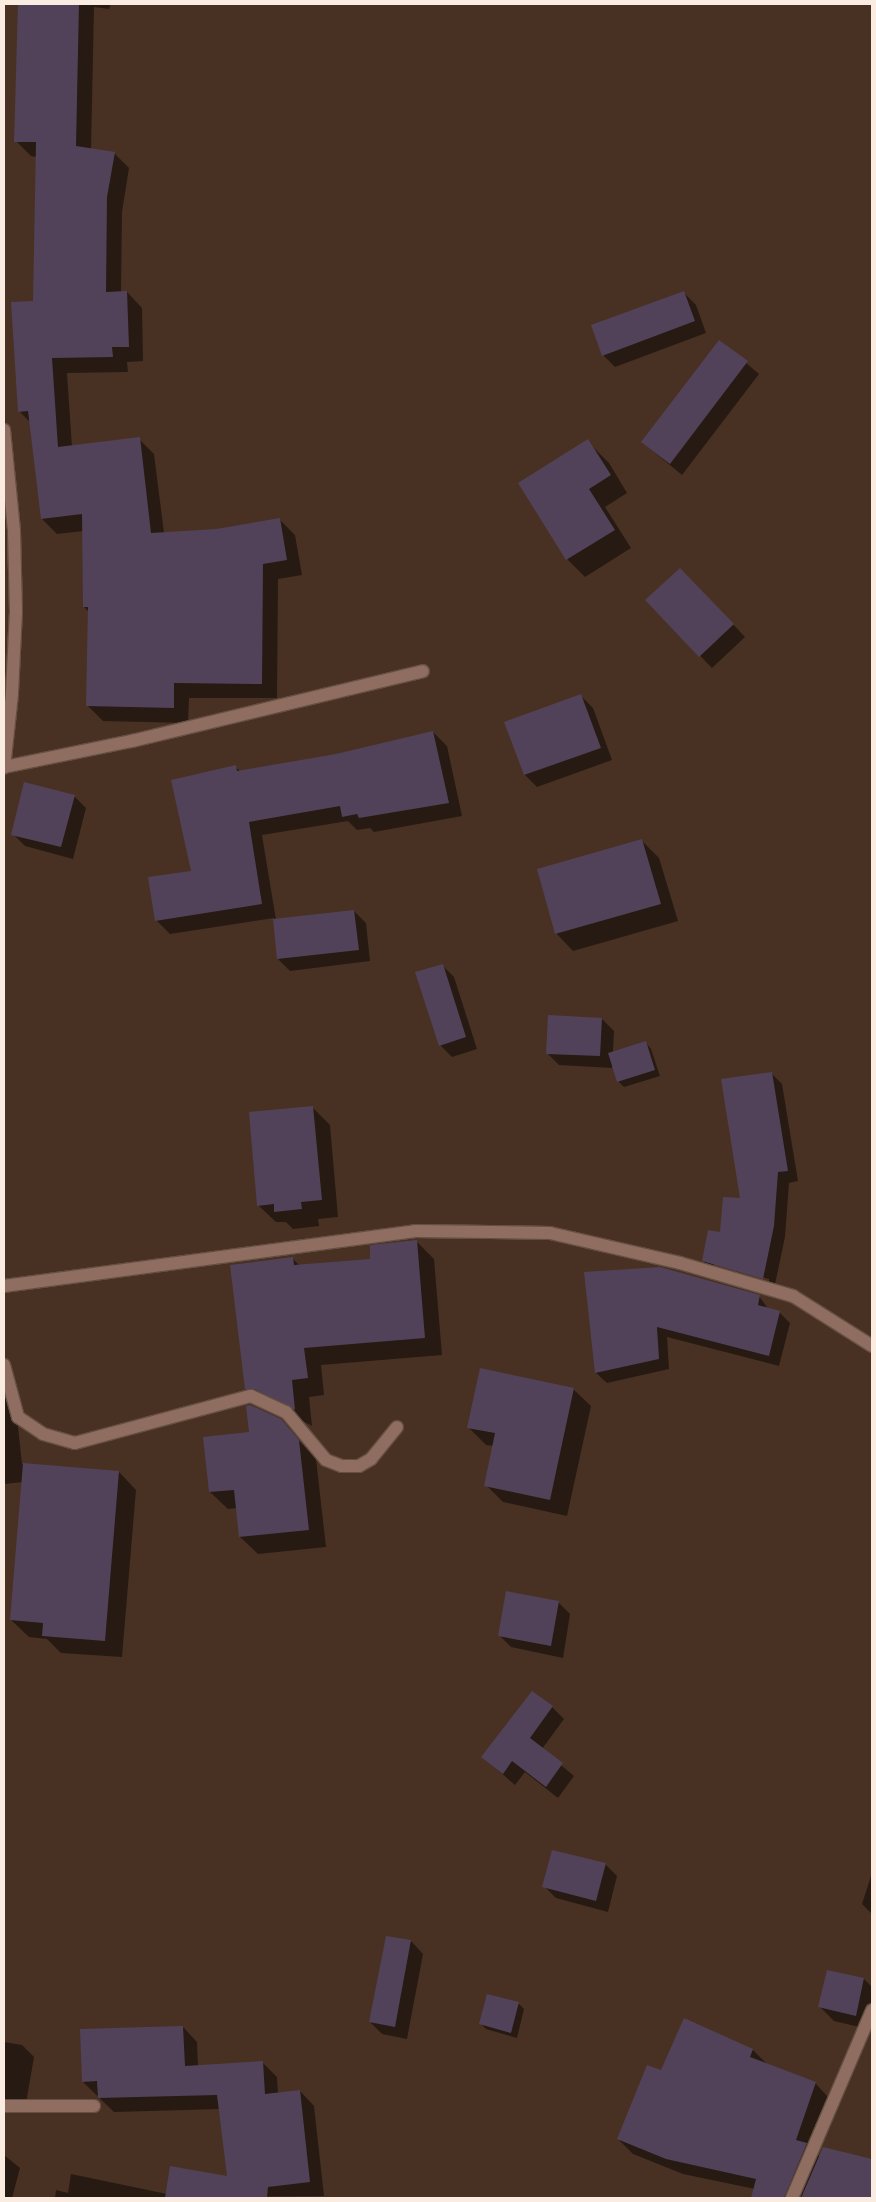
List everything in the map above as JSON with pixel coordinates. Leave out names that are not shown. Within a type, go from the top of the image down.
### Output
[{"type":"street","points":[[4,430],[14,531],[16,611],[4,767],[132,741],[423,671]]},
{"type":"street","points":[[4,1286],[415,1231],[550,1233],[680,1263],[792,1296],[872,1346]]},
{"type":"street","points":[[4,1365],[18,1417],[43,1434],[75,1443],[251,1396],[286,1412],[326,1460],[342,1466],[358,1466],[370,1459],[396,1427]]},
{"type":"street","points":[[792,2198],[872,2010]]},
{"type":"street","points":[[4,2106],[94,2106]]},
{"type":"building","points":[[18,4],[79,4],[76,146],[115,152],[107,197],[106,292],[127,291],[129,347],[112,347],[113,357],[52,358],[58,447],[140,437],[151,533],[216,529],[280,518],[287,560],[263,564],[262,684],[174,683],[174,708],[86,706],[88,607],[83,607],[82,514],[41,519],[28,411],[18,412],[11,302],[33,301],[36,142],[14,142]]},
{"type":"building","points":[[684,291],[695,321],[602,356],[591,325]]},
{"type":"building","points":[[719,340],[748,361],[670,464],[641,442]]},
{"type":"building","points":[[588,439],[611,475],[589,489],[615,530],[566,560],[518,483]]},
{"type":"building","points":[[680,568],[734,624],[699,657],[645,600]]},
{"type":"building","points":[[581,694],[601,748],[524,775],[504,722]]},
{"type":"building","points":[[433,731],[449,803],[359,818],[357,814],[342,817],[340,806],[249,822],[262,904],[155,921],[148,877],[191,871],[171,780],[236,765],[237,771],[336,754]]},
{"type":"building","points":[[24,782],[75,795],[61,847],[11,835]]},
{"type":"building","points":[[642,839],[661,904],[555,934],[537,869]]},
{"type":"building","points":[[354,910],[359,950],[277,959],[273,919]]},
{"type":"building","points":[[443,964],[466,1037],[439,1046],[415,972]]},
{"type":"building","points":[[548,1015],[602,1018],[600,1056],[546,1054]]},
{"type":"building","points":[[646,1041],[655,1070],[617,1082],[608,1053]]},
{"type":"building","points":[[772,1072],[788,1171],[778,1172],[774,1226],[763,1279],[702,1261],[708,1230],[720,1232],[723,1197],[740,1198],[721,1079]]},
{"type":"building","points":[[313,1106],[322,1200],[301,1202],[302,1209],[274,1212],[274,1204],[257,1206],[249,1112]]},
{"type":"building","points":[[417,1240],[425,1338],[304,1348],[308,1378],[292,1380],[295,1410],[254,1389],[245,1389],[230,1265],[293,1257],[294,1265],[370,1259],[370,1245]]},
{"type":"building","points":[[660,1267],[760,1295],[758,1305],[780,1311],[769,1356],[657,1327],[659,1359],[595,1373],[584,1272]]},
{"type":"building","points":[[480,1368],[574,1388],[550,1500],[484,1486],[495,1433],[467,1428]]},
{"type":"building","points":[[250,1405],[281,1419],[299,1440],[309,1530],[239,1537],[234,1490],[209,1492],[203,1437],[249,1432],[246,1406]]},
{"type":"building","points":[[23,1463],[119,1471],[105,1641],[42,1636],[43,1623],[10,1620]]},
{"type":"building","points":[[506,1591],[559,1601],[551,1646],[498,1636]]},
{"type":"building","points":[[532,1691],[553,1706],[530,1738],[563,1763],[546,1787],[512,1761],[503,1774],[481,1757]]},
{"type":"building","points":[[552,1850],[606,1863],[596,1901],[542,1887]]},
{"type":"building","points":[[386,1936],[411,1940],[395,2027],[369,2022]]},
{"type":"building","points":[[827,1970],[864,1978],[856,2016],[818,2007]]},
{"type":"building","points":[[487,1994],[519,2002],[511,2033],[479,2024]]},
{"type":"building","points":[[684,2018],[753,2049],[750,2057],[816,2082],[796,2140],[807,2143],[784,2198],[751,2198],[756,2179],[666,2159],[617,2139],[647,2065],[661,2070]]},
{"type":"building","points":[[183,2026],[185,2066],[263,2061],[265,2094],[300,2090],[310,2182],[268,2187],[267,2198],[165,2198],[170,2166],[227,2176],[217,2095],[98,2098],[97,2081],[82,2082],[80,2029]]},
{"type":"building","points":[[823,2147],[872,2159],[872,2198],[801,2198]]}]
